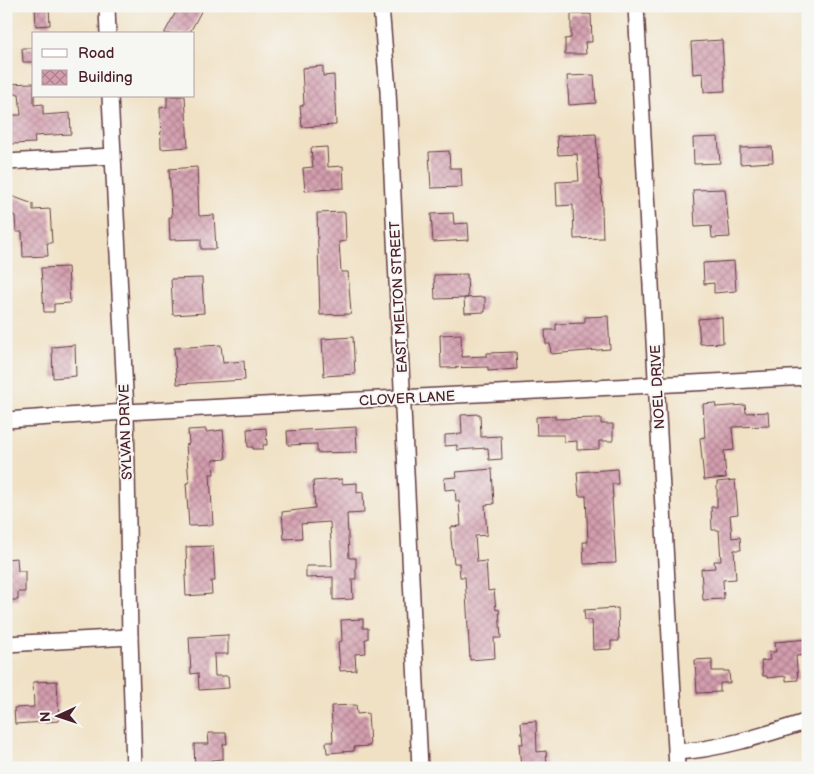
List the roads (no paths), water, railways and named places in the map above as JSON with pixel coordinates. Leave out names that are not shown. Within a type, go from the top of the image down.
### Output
[{"type":"street","points":[[107,6],[108,32]]},
{"type":"street","name":"EAST MELTON STREET","points":[[381,6],[388,91],[420,768]]},
{"type":"street","name":"NOEL DRIVE","points":[[636,6],[676,768]]},
{"type":"street","name":"SYLVAN DRIVE","points":[[110,98],[126,412],[134,768]]},
{"type":"street","points":[[6,162],[113,156]]},
{"type":"street","name":"CLOVER LANE","points":[[6,420],[126,412],[808,377]]},
{"type":"street","points":[[6,644],[130,637]]},
{"type":"street","points":[[676,752],[698,750],[760,736],[808,721]]}]
